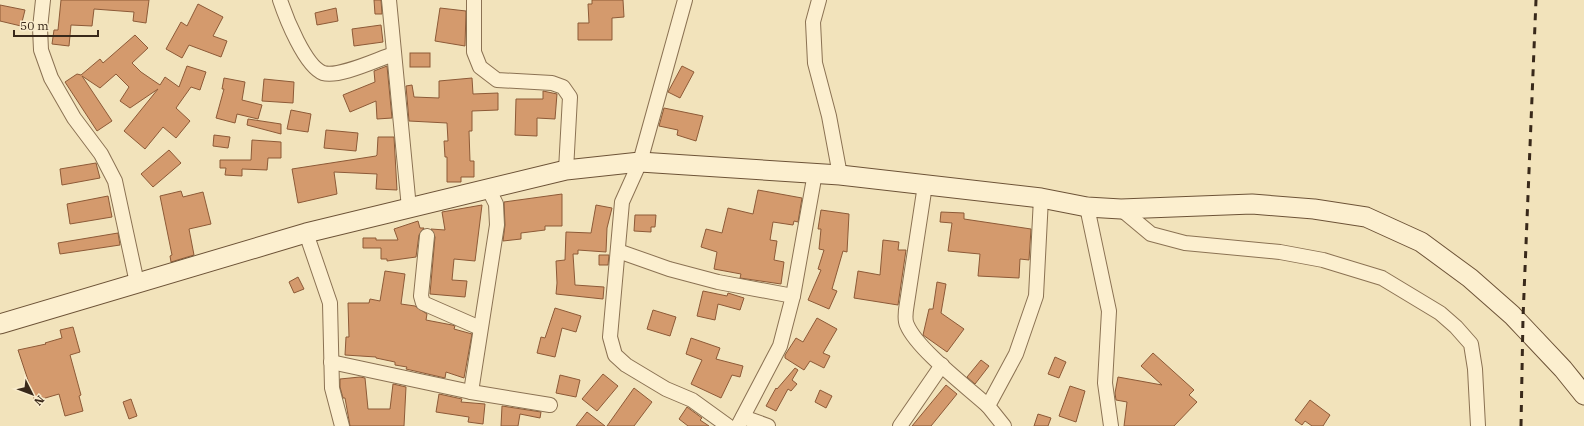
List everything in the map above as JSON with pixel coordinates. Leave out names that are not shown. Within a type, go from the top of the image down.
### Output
[{"type":"street","points":[[43,0],[40,28],[41,50],[48,71],[74,118],[101,154],[115,181],[137,284]]},
{"type":"street","points":[[280,0],[286,17],[311,63],[324,73],[339,73],[394,54]]},
{"type":"street","points":[[389,0],[409,208]]},
{"type":"street","points":[[474,0],[474,52],[480,67],[497,80],[552,83],[563,87],[570,97],[566,170]]},
{"type":"street","points":[[685,0],[640,162],[622,202],[610,337],[615,355],[626,365],[666,389],[692,400],[728,426]]},
{"type":"street","points":[[819,0],[813,22],[815,63],[829,116],[840,175]]},
{"type":"street","points":[[0,324],[306,233],[566,170],[640,162],[840,175],[1042,198],[1087,207],[1121,209],[1252,204],[1314,209],[1366,217],[1421,242],[1470,278],[1512,315],[1563,369],[1584,395]]},
{"type":"street","points":[[768,426],[740,422],[780,346],[793,296],[815,173]]},
{"type":"street","points":[[925,185],[907,303],[906,323],[913,337],[988,406],[1004,426]]},
{"type":"street","points":[[471,392],[497,225],[496,204],[488,188]]},
{"type":"street","points":[[988,406],[1016,354],[1036,296],[1042,198]]},
{"type":"street","points":[[1087,207],[1109,311],[1105,383],[1110,426]]},
{"type":"street","points":[[1121,209],[1151,234],[1185,243],[1280,252],[1323,260],[1382,278],[1427,305],[1456,327],[1470,344],[1475,369],[1478,426]]},
{"type":"street","points":[[306,233],[330,303],[332,388],[342,426]]},
{"type":"street","points":[[427,236],[421,296],[423,303],[480,328]]},
{"type":"street","points":[[618,252],[669,269],[718,282],[793,296]]},
{"type":"street","points":[[331,362],[471,392],[550,405]]},
{"type":"street","points":[[900,426],[942,365]]},
{"type":"building","points":[[61,0],[149,0],[146,23],[133,21],[134,12],[94,9],[92,26],[71,25],[69,46],[52,44],[54,30],[58,30]]},
{"type":"building","points":[[374,0],[381,0],[382,14],[375,14]]},
{"type":"building","points":[[592,0],[623,0],[624,17],[612,18],[612,40],[578,40],[578,23],[589,23],[588,4],[592,4]]},
{"type":"building","points":[[198,4],[223,17],[213,36],[227,41],[221,57],[189,45],[182,58],[166,49],[181,22],[187,26]]},
{"type":"building","points":[[0,5],[25,10],[21,26],[0,21]]},
{"type":"building","points":[[336,8],[338,21],[317,25],[315,13]]},
{"type":"building","points":[[440,8],[466,11],[465,46],[435,41]]},
{"type":"building","points":[[381,25],[383,42],[354,46],[352,29]]},
{"type":"building","points":[[135,35],[148,48],[132,63],[141,72],[160,85],[165,77],[179,87],[187,66],[206,72],[200,90],[191,87],[176,108],[190,121],[176,138],[163,127],[145,149],[124,131],[158,89],[130,108],[120,101],[129,87],[116,74],[100,88],[82,76],[112,121],[97,131],[65,82],[77,74],[81,75],[100,59],[103,63]]},
{"type":"building","points":[[410,53],[430,53],[430,67],[410,67]]},
{"type":"building","points":[[387,66],[392,118],[377,119],[376,101],[350,112],[343,95],[375,82],[374,71]]},
{"type":"building","points":[[682,66],[694,72],[680,98],[668,92]]},
{"type":"building","points":[[224,78],[245,82],[242,100],[262,105],[258,119],[237,114],[235,123],[216,118],[224,89],[222,89]]},
{"type":"building","points":[[472,78],[473,94],[498,93],[498,110],[472,111],[472,131],[469,131],[470,161],[474,161],[474,177],[461,177],[461,182],[447,182],[447,157],[445,157],[444,141],[448,141],[447,123],[409,121],[406,86],[412,85],[414,97],[439,98],[439,81]]},
{"type":"building","points":[[264,79],[294,82],[293,103],[262,101]]},
{"type":"building","points":[[543,91],[557,94],[555,119],[537,118],[537,136],[515,135],[516,99],[543,99]]},
{"type":"building","points":[[664,108],[703,116],[696,141],[677,135],[678,130],[659,126]]},
{"type":"building","points":[[291,110],[311,114],[308,132],[287,129]]},
{"type":"building","points":[[248,119],[281,124],[281,134],[247,125]]},
{"type":"building","points":[[326,130],[358,133],[356,151],[324,148]]},
{"type":"building","points":[[214,135],[230,137],[228,148],[213,146]]},
{"type":"building","points":[[378,137],[394,137],[397,190],[376,189],[377,174],[334,172],[337,194],[298,203],[292,169],[376,156]]},
{"type":"building","points":[[252,140],[281,142],[281,158],[268,158],[267,170],[242,169],[242,176],[225,175],[226,168],[220,168],[220,160],[251,160]]},
{"type":"building","points":[[169,150],[181,163],[153,187],[141,174]]},
{"type":"building","points":[[96,163],[100,178],[62,185],[60,169]]},
{"type":"building","points":[[758,190],[802,198],[798,222],[794,221],[793,225],[773,222],[770,240],[777,241],[774,260],[784,262],[781,284],[740,278],[741,274],[714,269],[717,252],[701,247],[706,229],[722,233],[728,208],[753,214]]},
{"type":"building","points":[[181,191],[183,197],[203,192],[211,224],[189,229],[194,255],[171,262],[170,256],[172,255],[160,196]]},
{"type":"building","points":[[562,194],[562,226],[545,226],[545,230],[521,233],[521,239],[503,241],[505,225],[504,202]]},
{"type":"building","points":[[108,196],[112,217],[70,224],[67,204]]},
{"type":"building","points":[[482,205],[475,261],[454,259],[452,280],[467,281],[465,297],[430,294],[435,237],[431,229],[445,230],[442,212]]},
{"type":"building","points":[[596,205],[612,208],[607,228],[606,252],[578,250],[578,254],[573,254],[575,285],[604,287],[603,299],[556,294],[556,261],[565,260],[566,232],[591,233]]},
{"type":"building","points":[[821,210],[849,214],[847,252],[843,251],[832,289],[837,291],[829,309],[808,300],[821,270],[818,269],[824,250],[819,249],[821,229],[818,229]]},
{"type":"building","points":[[941,212],[964,213],[964,219],[1031,229],[1029,260],[1020,259],[1019,278],[978,276],[980,254],[948,251],[952,223],[940,222]]},
{"type":"building","points":[[635,215],[656,215],[655,227],[651,227],[651,232],[634,231]]},
{"type":"building","points":[[418,221],[420,228],[424,228],[419,235],[416,257],[387,261],[387,259],[381,259],[381,248],[363,248],[363,238],[376,238],[376,240],[398,240],[394,229]]},
{"type":"building","points":[[118,233],[120,245],[60,254],[58,243]]},
{"type":"building","points":[[883,240],[899,242],[898,250],[906,250],[898,305],[854,298],[858,271],[880,275]]},
{"type":"building","points":[[599,255],[609,255],[608,265],[599,265]]},
{"type":"building","points":[[385,271],[405,274],[401,304],[415,306],[427,314],[426,320],[452,325],[455,326],[454,329],[472,334],[464,378],[446,372],[445,378],[406,369],[407,367],[395,365],[395,362],[376,357],[345,355],[346,337],[349,337],[348,303],[369,303],[370,299],[380,301]]},
{"type":"building","points":[[298,277],[304,289],[294,293],[289,282]]},
{"type":"building","points":[[937,282],[946,284],[941,313],[964,329],[947,352],[923,335],[929,309],[933,309]]},
{"type":"building","points":[[703,291],[727,296],[728,293],[744,298],[740,310],[718,304],[715,320],[697,316]]},
{"type":"building","points":[[555,308],[581,316],[576,332],[562,328],[555,357],[537,353],[541,337],[545,338]]},
{"type":"building","points":[[653,310],[676,317],[670,336],[647,329]]},
{"type":"building","points":[[817,318],[837,329],[823,353],[830,356],[824,368],[810,361],[804,370],[785,358],[785,355],[796,338],[803,342]]},
{"type":"building","points":[[73,327],[80,352],[70,355],[81,395],[79,396],[83,411],[65,416],[59,394],[35,401],[18,350],[46,344],[45,343],[62,338],[60,330]]},
{"type":"building","points":[[691,338],[720,348],[716,359],[743,366],[740,377],[732,375],[721,398],[691,384],[702,360],[686,354]]},
{"type":"building","points":[[1153,353],[1194,390],[1189,395],[1197,402],[1174,426],[1124,426],[1127,402],[1116,400],[1115,393],[1118,377],[1162,385],[1141,366]]},
{"type":"building","points":[[1055,357],[1066,362],[1059,378],[1048,374]]},
{"type":"building","points":[[981,360],[989,366],[975,384],[967,377]]},
{"type":"building","points":[[795,368],[798,370],[792,380],[797,384],[791,391],[788,389],[776,411],[766,406],[776,388],[777,389]]},
{"type":"building","points":[[603,374],[618,386],[597,411],[582,399]]},
{"type":"building","points":[[560,375],[580,380],[576,397],[556,393]]},
{"type":"building","points":[[365,378],[368,409],[390,409],[393,384],[406,387],[404,426],[350,426],[345,398],[343,398],[340,387],[340,379]]},
{"type":"building","points":[[946,385],[957,394],[931,426],[912,426]]},
{"type":"building","points":[[1070,386],[1085,391],[1076,422],[1059,416]]},
{"type":"building","points":[[634,388],[652,402],[634,426],[607,426]]},
{"type":"building","points":[[820,390],[832,396],[826,408],[815,402]]},
{"type":"building","points":[[439,394],[462,399],[461,402],[485,404],[483,424],[468,422],[469,417],[436,412]]},
{"type":"building","points":[[131,399],[137,416],[129,419],[123,402]]},
{"type":"building","points":[[1310,400],[1330,415],[1323,426],[1312,426],[1305,421],[1302,425],[1295,420]]},
{"type":"building","points":[[502,406],[541,412],[540,418],[520,414],[518,426],[501,426]]},
{"type":"building","points":[[687,407],[702,418],[700,420],[709,426],[688,426],[679,419]]},
{"type":"building","points":[[587,412],[605,426],[576,426]]},
{"type":"building","points":[[1038,414],[1051,418],[1048,426],[1034,426]]},
{"type":"railway","points":[[1521,426],[1523,318],[1536,0]]}]
